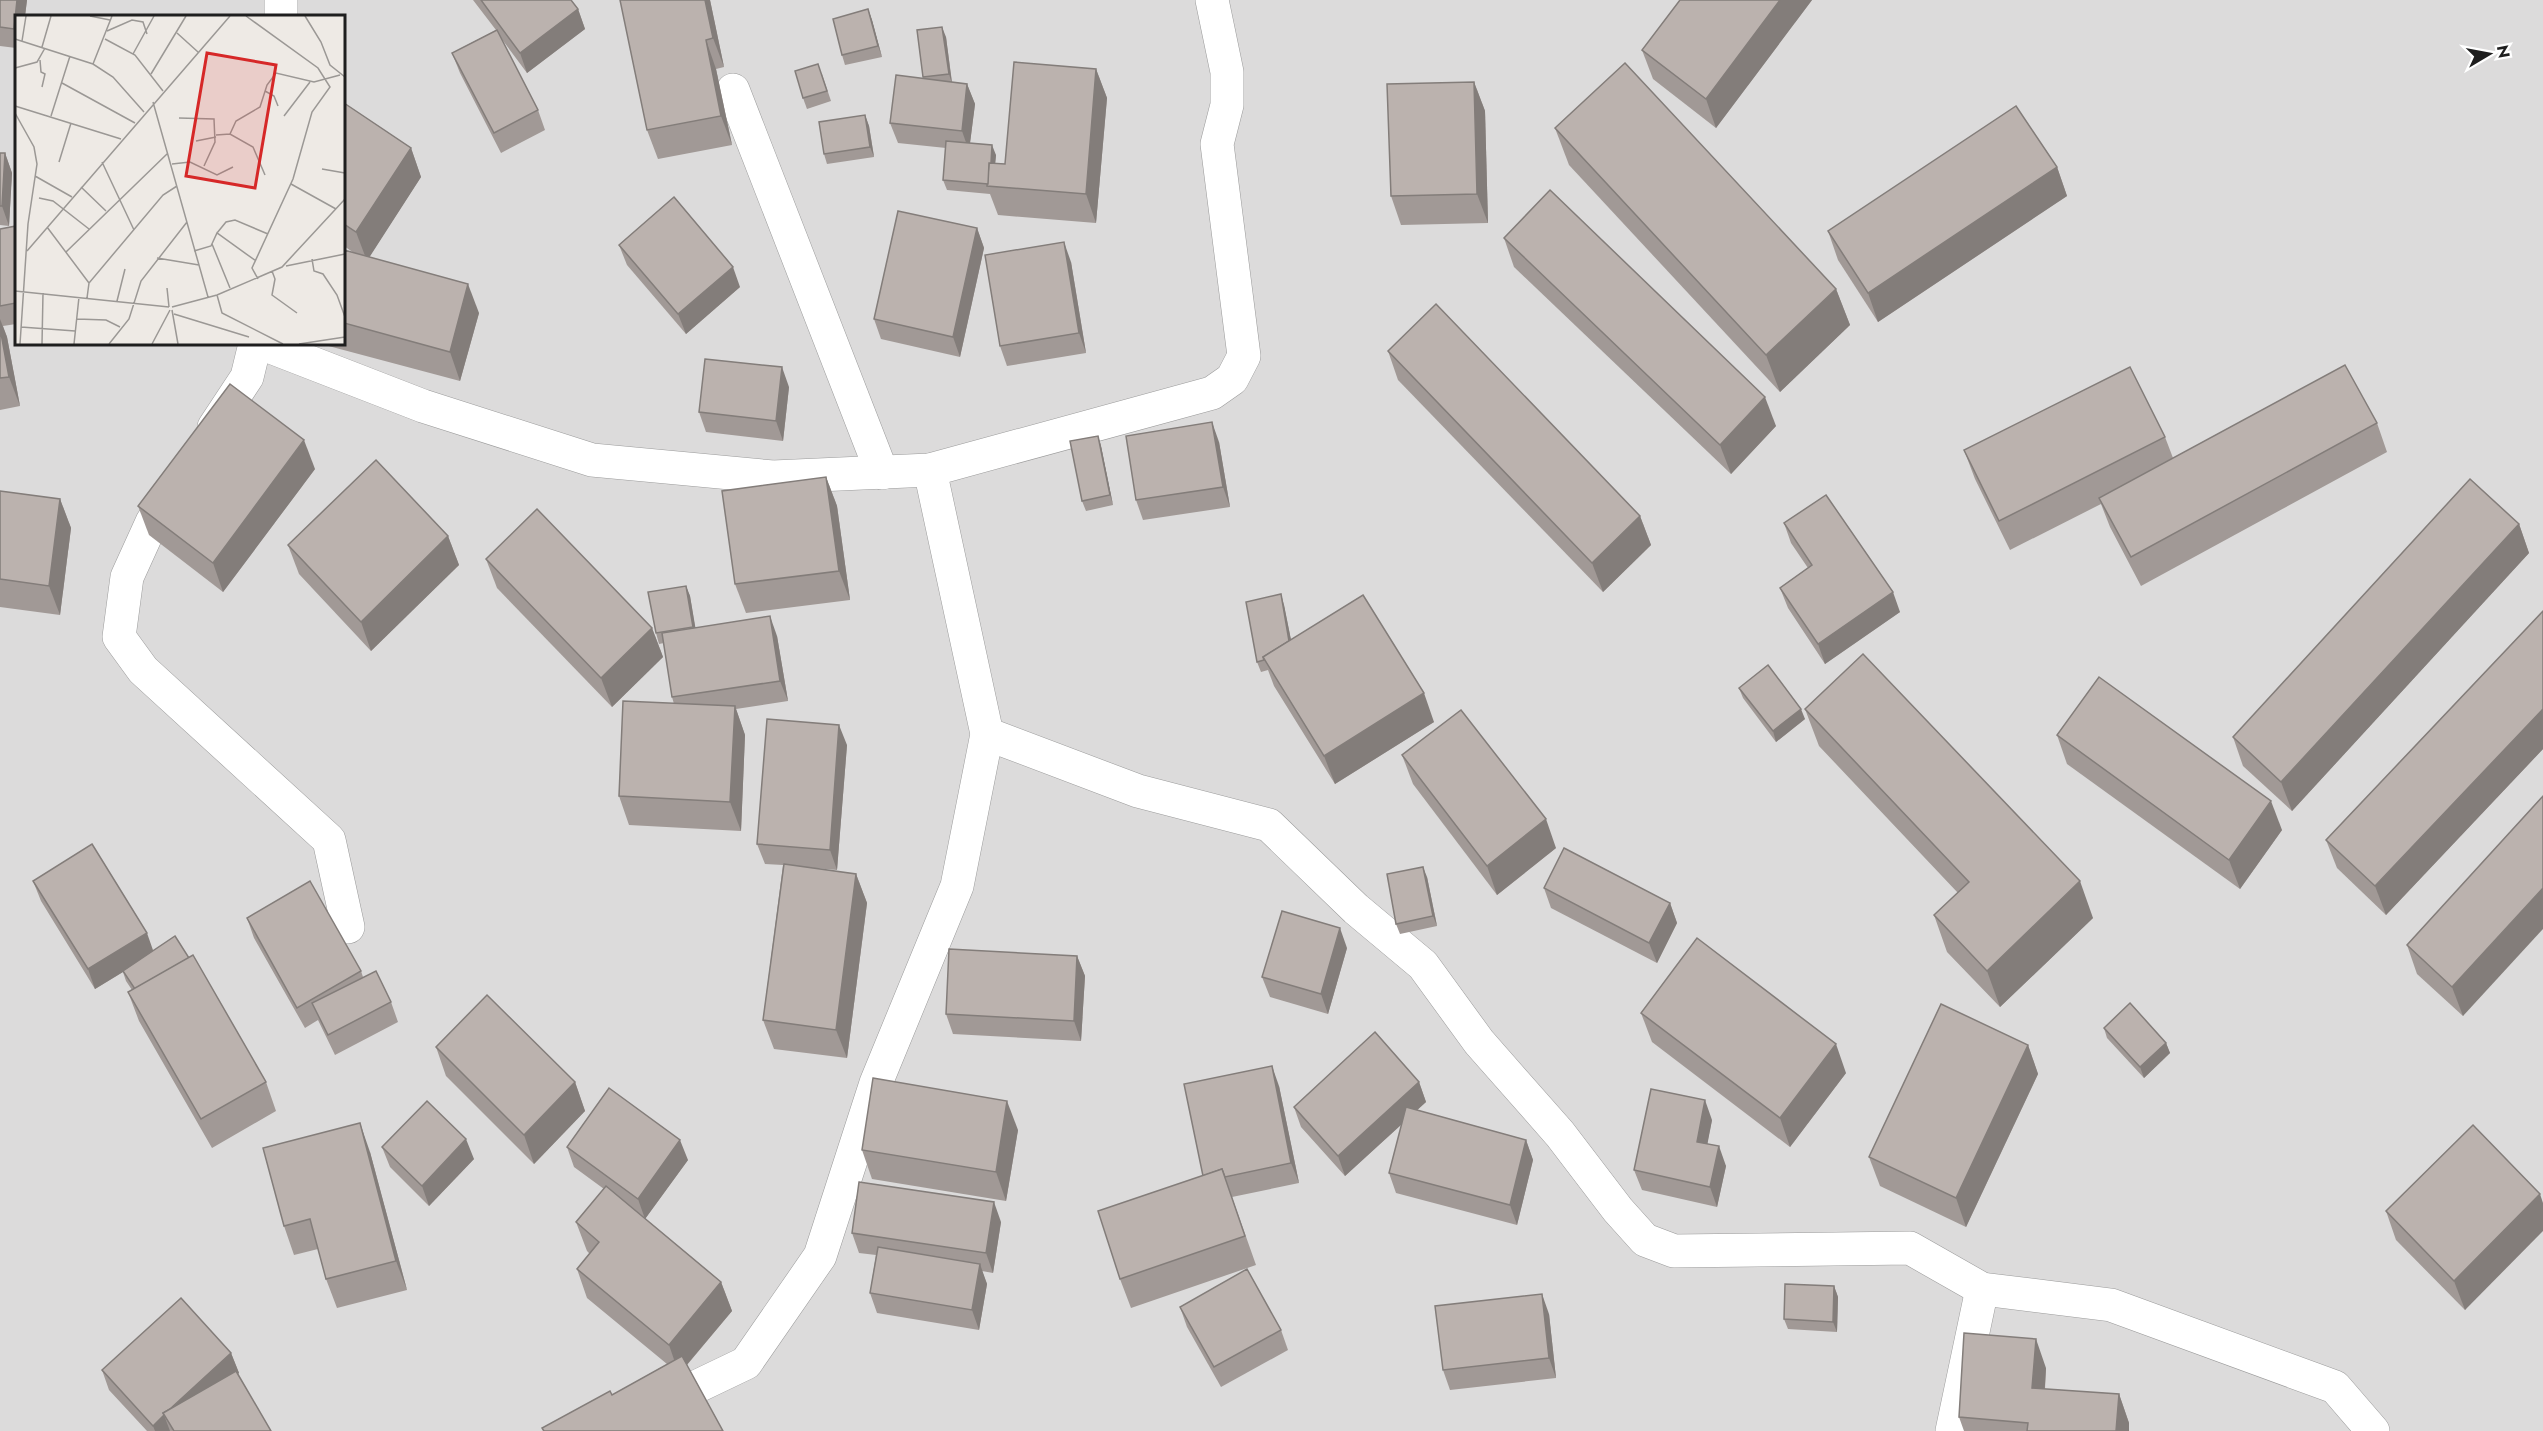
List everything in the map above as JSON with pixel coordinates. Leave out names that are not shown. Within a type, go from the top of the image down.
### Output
[{"type":"street","points":[[266,345],[423,406],[592,460],[773,477],[930,470],[1212,393],[1232,379],[1244,356],[1217,144],[1227,105],[1227,72],[1212,0]]},
{"type":"street","points":[[733,90],[882,472]]},
{"type":"street","points":[[255,345],[247,377],[152,522],[127,577],[119,637],[143,670],[329,840],[348,927]]},
{"type":"street","points":[[604,1431],[746,1364],[820,1256],[876,1083],[957,886],[987,735],[930,470]]},
{"type":"street","points":[[987,735],[1138,791],[1269,825],[1356,909],[1423,964],[1479,1042],[1560,1134],[1618,1210],[1645,1240],[1674,1251],[1910,1248],[1982,1289],[2111,1305],[2335,1387],[2373,1431]]},
{"type":"street","points":[[1952,1431],[1982,1289]]},
{"type":"shaded area","points":[[0,0],[2543,0],[2543,1431],[0,1431]]},
{"type":"building","points":[[0,0],[17,0],[14,29],[0,27]]},
{"type":"building","points":[[481,0],[571,0],[578,9],[520,53]]},
{"type":"building","points":[[620,0],[705,0],[713,38],[706,40],[721,116],[647,130]]},
{"type":"building","points":[[1680,0],[1780,0],[1706,99],[1642,50]]},
{"type":"building","points":[[868,9],[878,46],[842,55],[833,19]]},
{"type":"building","points":[[942,27],[949,74],[923,77],[917,30]]},
{"type":"building","points":[[497,30],[538,110],[494,133],[452,53]]},
{"type":"building","points":[[1014,62],[1096,69],[1086,194],[987,186],[989,163],[1005,164]]},
{"type":"building","points":[[1625,63],[1836,289],[1766,355],[1555,128]]},
{"type":"building","points":[[818,64],[827,91],[803,98],[795,71]]},
{"type":"building","points":[[896,75],[967,84],[962,131],[890,123]]},
{"type":"building","points":[[1474,82],[1477,194],[1391,196],[1387,84]]},
{"type":"building","points":[[345,104],[411,148],[356,232],[345,225]]},
{"type":"building","points":[[2016,106],[2057,167],[1868,293],[1828,231]]},
{"type":"building","points":[[865,115],[870,147],[824,154],[819,122]]},
{"type":"building","points":[[946,141],[992,145],[988,184],[943,180]]},
{"type":"building","points":[[0,153],[5,153],[2,206],[0,206]]},
{"type":"building","points":[[1550,190],[1765,397],[1720,445],[1504,238]]},
{"type":"building","points":[[674,197],[733,267],[678,314],[619,245]]},
{"type":"building","points":[[898,211],[977,228],[953,337],[874,319]]},
{"type":"building","points":[[15,226],[15,303],[0,306],[0,229]]},
{"type":"building","points":[[1064,242],[1079,333],[1000,346],[985,255]]},
{"type":"building","points":[[345,250],[468,284],[450,352],[345,323]]},
{"type":"building","points":[[1436,304],[1640,516],[1592,563],[1388,351]]},
{"type":"building","points":[[0,328],[9,377],[0,378]]},
{"type":"building","points":[[705,359],[782,367],[776,421],[699,412]]},
{"type":"building","points":[[2345,365],[2377,423],[2131,557],[2099,498]]},
{"type":"building","points":[[2130,367],[2165,437],[1999,521],[1964,450]]},
{"type":"building","points":[[230,384],[304,440],[213,563],[138,506]]},
{"type":"building","points":[[1212,422],[1223,487],[1136,500],[1126,436]]},
{"type":"building","points":[[1098,436],[1110,495],[1082,501],[1070,441]]},
{"type":"building","points":[[376,460],[448,536],[361,622],[288,545]]},
{"type":"building","points":[[826,477],[839,571],[735,584],[722,491]]},
{"type":"building","points":[[2470,479],[2519,524],[2281,782],[2233,737]]},
{"type":"building","points":[[0,491],[60,499],[49,586],[0,579]]},
{"type":"building","points":[[1826,495],[1893,592],[1818,644],[1780,588],[1812,565],[1784,523]]},
{"type":"building","points":[[537,509],[652,628],[601,678],[486,559]]},
{"type":"building","points":[[686,586],[693,627],[656,633],[648,592]]},
{"type":"building","points":[[1281,594],[1289,641],[1263,657],[1264,660],[1257,662],[1246,602]]},
{"type":"building","points":[[1363,595],[1424,693],[1324,756],[1263,657]]},
{"type":"building","points":[[2543,611],[2543,709],[2375,886],[2326,840]]},
{"type":"building","points":[[770,616],[780,681],[672,697],[662,633]]},
{"type":"building","points":[[1863,654],[2080,881],[1987,971],[1934,915],[1969,882],[1805,709]]},
{"type":"building","points":[[1768,665],[1801,709],[1773,731],[1739,688]]},
{"type":"building","points":[[2099,677],[2271,801],[2229,860],[2057,735]]},
{"type":"building","points":[[623,701],[735,706],[730,802],[619,796]]},
{"type":"building","points":[[1461,710],[1546,819],[1487,866],[1402,755]]},
{"type":"building","points":[[767,719],[839,725],[830,850],[757,844]]},
{"type":"building","points":[[2543,796],[2543,888],[2452,987],[2407,945]]},
{"type":"building","points":[[92,844],[147,933],[88,969],[33,881]]},
{"type":"building","points":[[1564,848],[1670,903],[1649,943],[1544,888]]},
{"type":"building","points":[[784,864],[856,874],[836,1030],[763,1020]]},
{"type":"building","points":[[1423,867],[1433,916],[1396,924],[1387,874]]},
{"type":"building","points":[[310,881],[361,971],[297,1008],[247,918]]},
{"type":"building","points":[[1282,911],[1340,928],[1321,994],[1262,977]]},
{"type":"building","points":[[175,936],[189,958],[135,989],[123,971]]},
{"type":"building","points":[[1697,938],[1836,1044],[1780,1118],[1641,1013]]},
{"type":"building","points":[[949,949],[1077,956],[1074,1021],[946,1014]]},
{"type":"building","points":[[193,955],[266,1082],[201,1119],[128,992]]},
{"type":"building","points":[[376,971],[391,1002],[328,1035],[312,1003]]},
{"type":"building","points":[[487,995],[575,1082],[524,1135],[436,1047]]},
{"type":"building","points":[[2130,1003],[2166,1043],[2140,1067],[2104,1028]]},
{"type":"building","points":[[1941,1004],[2028,1045],[1956,1198],[1869,1157]]},
{"type":"building","points":[[1375,1032],[1419,1082],[1338,1156],[1294,1107]]},
{"type":"building","points":[[1272,1066],[1291,1163],[1225,1177],[1222,1169],[1203,1176],[1184,1084]]},
{"type":"building","points":[[873,1078],[1007,1101],[996,1172],[862,1150]]},
{"type":"building","points":[[609,1088],[680,1140],[638,1199],[567,1147]]},
{"type":"building","points":[[1651,1089],[1705,1100],[1697,1142],[1719,1146],[1710,1187],[1634,1170]]},
{"type":"building","points":[[427,1101],[466,1139],[422,1186],[382,1147]]},
{"type":"building","points":[[1406,1107],[1526,1140],[1510,1205],[1389,1173]]},
{"type":"building","points":[[360,1123],[396,1261],[326,1279],[310,1219],[284,1226],[263,1148]]},
{"type":"building","points":[[2473,1125],[2540,1194],[2454,1281],[2386,1211]]},
{"type":"building","points":[[1222,1169],[1245,1236],[1120,1279],[1098,1211]]},
{"type":"building","points":[[859,1182],[994,1202],[986,1253],[852,1233]]},
{"type":"building","points":[[606,1186],[721,1282],[669,1345],[577,1269],[599,1242],[576,1222]]},
{"type":"building","points":[[878,1247],[980,1264],[972,1310],[870,1293]]},
{"type":"building","points":[[1247,1269],[1281,1330],[1214,1367],[1180,1307]]},
{"type":"building","points":[[1785,1284],[1834,1286],[1833,1322],[1784,1319]]},
{"type":"building","points":[[1542,1294],[1549,1358],[1443,1370],[1435,1306]]},
{"type":"building","points":[[181,1298],[231,1353],[163,1413],[164,1415],[153,1426],[102,1370]]},
{"type":"building","points":[[1964,1333],[2036,1339],[2032,1388],[2119,1394],[2116,1431],[2027,1431],[2028,1423],[1959,1417]]},
{"type":"building","points":[[682,1356],[723,1431],[544,1431],[542,1428],[610,1391],[612,1395]]},
{"type":"building","points":[[236,1371],[271,1431],[174,1431],[163,1413]]}]
